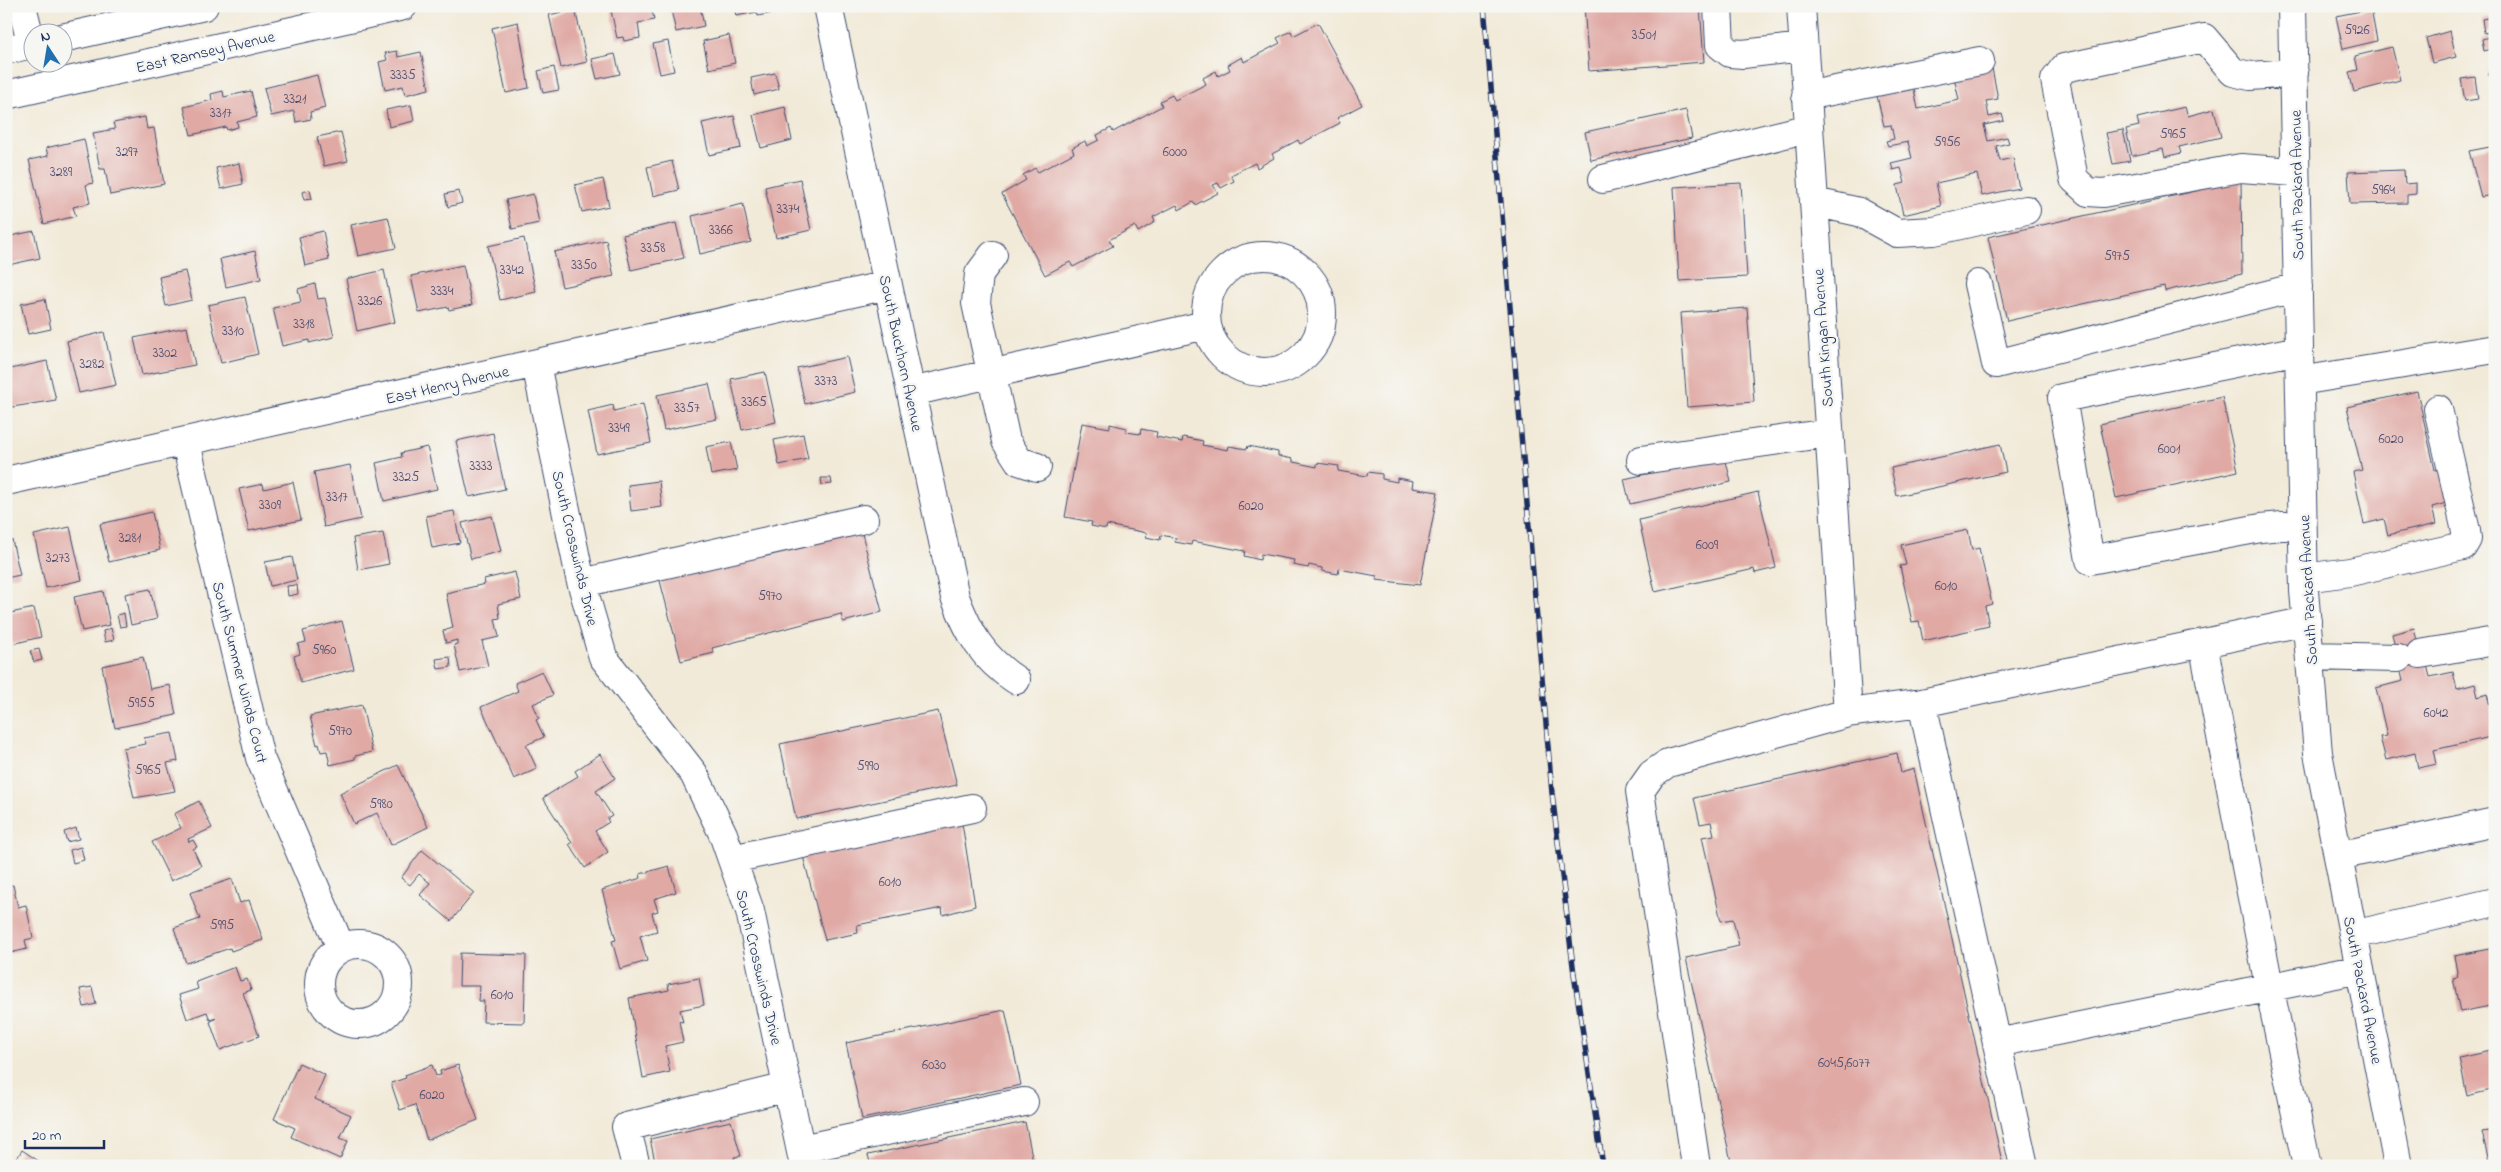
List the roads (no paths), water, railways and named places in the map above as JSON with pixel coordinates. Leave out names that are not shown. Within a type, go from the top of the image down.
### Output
[{"type":"street","points":[[22,6],[26,22]]},
{"type":"street","points":[[72,36],[204,6]]},
{"type":"street","name":"East Ramsey Avenue","points":[[6,95],[42,74],[404,6]]},
{"type":"street","name":"South Buckhorn Avenue","points":[[828,6],[955,597],[967,630],[998,668],[1016,680]]},
{"type":"street","points":[[1718,6],[1720,45],[1730,53],[1771,52],[1804,47]]},
{"type":"street","name":"South Kingan Avenue","points":[[1801,6],[1848,713]]},
{"type":"street","name":"South Packard Avenue","points":[[2292,6],[2302,524],[2306,621],[2318,753],[2398,1166]]},
{"type":"street","points":[[2294,74],[2250,76],[2233,72],[2204,38],[2064,68],[2055,80],[2074,179],[2088,192],[2103,194],[2241,168],[2296,172]]},
{"type":"street","points":[[6,50],[22,47]]},
{"type":"street","points":[[1806,96],[1980,61]]},
{"type":"street","points":[[1603,179],[1809,128]]},
{"type":"street","points":[[1814,202],[1859,212],[1897,233],[1934,231],[2026,210]]},
{"type":"street","points":[[993,254],[979,274],[976,302],[1006,441],[1019,461],[1037,467]]},
{"type":"street","points":[[1272,255],[1290,260],[1305,271],[1316,286],[1323,305],[1322,325],[1315,344],[1307,354],[1284,369],[1265,372],[1245,369],[1227,360],[1214,344],[1206,325],[1206,307],[1211,289],[1221,274],[1236,262],[1253,256],[1272,255]]},
{"type":"street","points":[[1978,284],[1996,364],[2298,287]]},
{"type":"street","name":"East Henry Avenue","points":[[6,482],[888,285]]},
{"type":"street","points":[[911,392],[1206,325]]},
{"type":"street","points":[[2300,381],[2495,349]]},
{"type":"street","points":[[2299,350],[2062,398],[2090,560],[2261,528],[2302,524]]},
{"type":"street","name":"South Crosswinds Drive","points":[[536,364],[582,583],[603,657],[694,774],[723,834],[750,911],[803,1158]]},
{"type":"street","points":[[2304,578],[2350,572],[2463,546],[2467,539],[2466,531],[2438,410]]},
{"type":"street","points":[[1641,460],[1829,433]]},
{"type":"street","name":"South Summer Winds Court","points":[[186,443],[260,758],[341,948]]},
{"type":"street","points":[[582,583],[864,519]]},
{"type":"street","points":[[1696,1166],[1640,791],[1652,774],[1668,764],[1848,713],[1922,703],[2306,621]]},
{"type":"street","points":[[2310,656],[2409,656],[2495,641]]},
{"type":"street","points":[[2203,643],[2269,986],[2307,1166]]},
{"type":"street","points":[[1922,703],[2024,1166]]},
{"type":"street","points":[[732,859],[972,808]]},
{"type":"street","points":[[2338,856],[2495,822]]},
{"type":"street","points":[[2353,935],[2495,902]]},
{"type":"street","points":[[1996,1043],[2360,968]]},
{"type":"street","points":[[636,1166],[626,1126],[787,1087]]},
{"type":"street","points":[[803,1158],[1024,1102]]},
{"type":"railway","points":[[1484,6],[1552,793],[1574,974],[1603,1166]]}]
